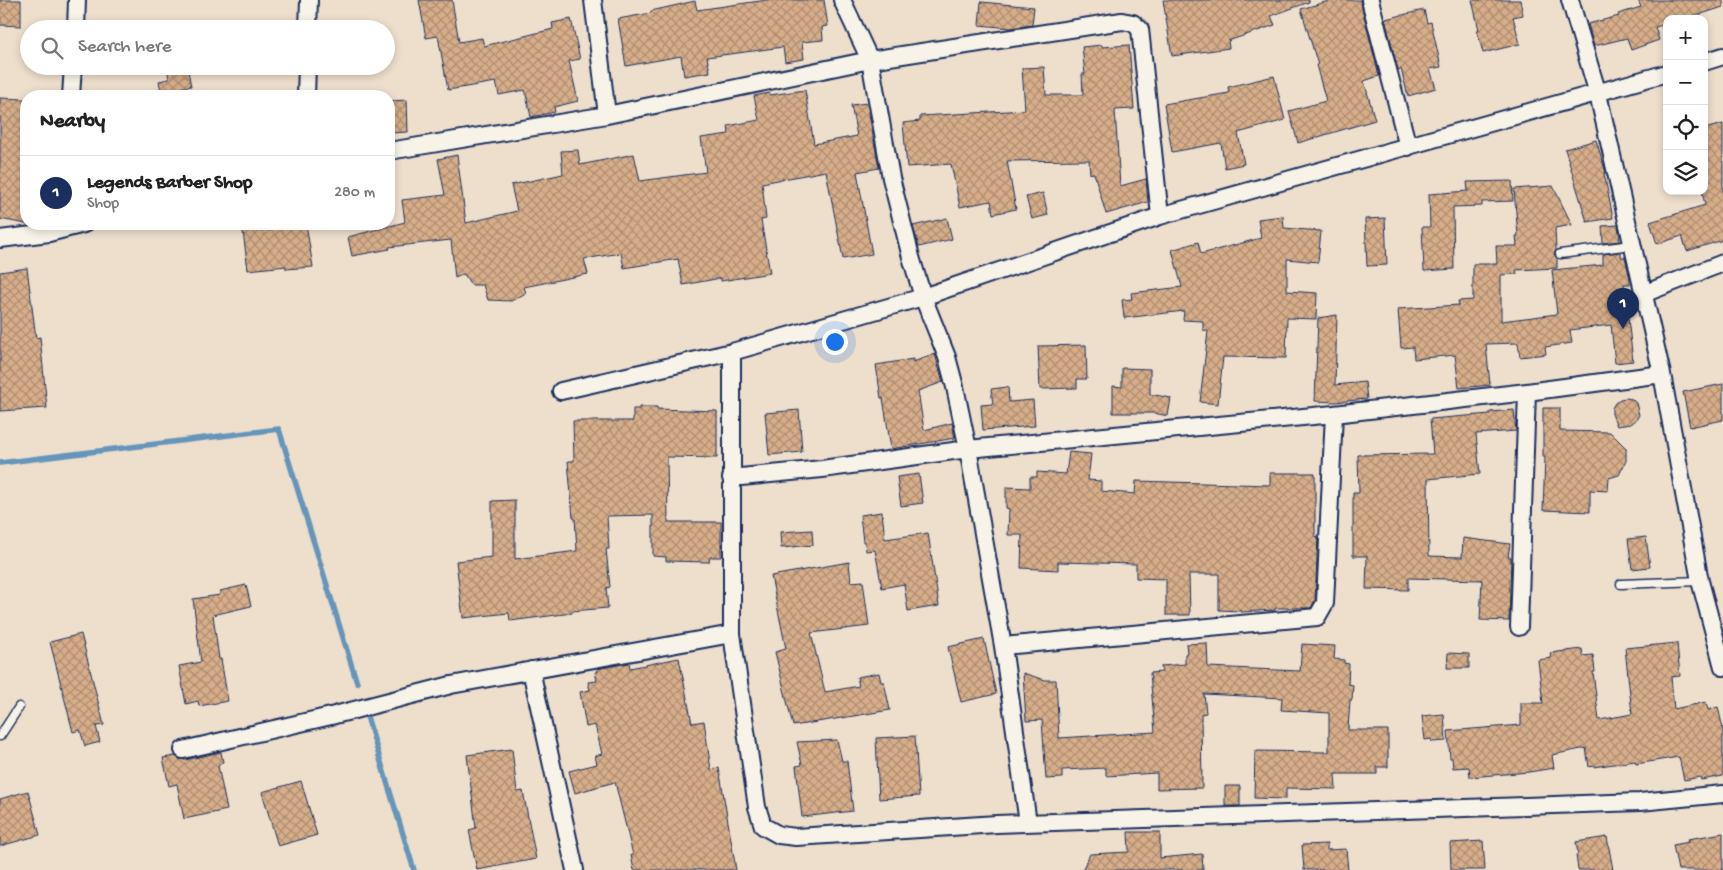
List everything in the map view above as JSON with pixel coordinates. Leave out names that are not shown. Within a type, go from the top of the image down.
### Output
[{"type":"street","points":[[76,20],[77,0]]},
{"type":"street","points":[[308,20],[309,0]]},
{"type":"street","points":[[593,0],[607,116]]},
{"type":"street","points":[[842,0],[870,60],[890,178],[923,297],[947,357],[968,449],[1003,646],[1028,823]]},
{"type":"street","points":[[1370,0],[1408,147]]},
{"type":"street","points":[[1570,0],[1598,94],[1662,374],[1700,581],[1723,667]]},
{"type":"street","points":[[395,150],[607,116],[870,60],[1122,21],[1133,23],[1140,29],[1160,216]]},
{"type":"street","points":[[1708,61],[1723,56]]},
{"type":"street","points":[[561,391],[732,352],[923,297],[1160,216],[1663,74]]},
{"type":"street","points":[[71,90],[72,75]]},
{"type":"street","points":[[306,90],[307,75]]},
{"type":"street","points":[[0,239],[41,230]]},
{"type":"street","points":[[1643,294],[1723,263]]},
{"type":"street","points":[[732,352],[732,634],[757,807],[763,826],[778,835],[796,836],[1028,823],[1640,802],[1723,794]]},
{"type":"street","points":[[731,478],[822,470],[968,449],[1334,414],[1662,374]]},
{"type":"street","points":[[1518,627],[1526,392]]},
{"type":"street","points":[[1003,646],[1317,617],[1325,603],[1334,414]]},
{"type":"street","points":[[183,750],[331,716],[451,685],[732,634]]},
{"type":"street","points":[[532,670],[575,870]]},
{"type":"lane","points":[[1560,254],[1632,245]]},
{"type":"lane","points":[[1622,584],[1700,581]]},
{"type":"lane","points":[[0,736],[19,707]]},
{"type":"building","points":[[0,0],[21,0],[20,26],[0,25]]},
{"type":"building","points":[[419,0],[452,0],[459,42],[482,38],[484,46],[553,29],[552,23],[571,19],[580,59],[569,61],[578,101],[554,107],[555,112],[531,117],[525,90],[499,95],[496,82],[448,90],[438,36],[426,38]]},
{"type":"building","points":[[767,0],[824,0],[828,26],[822,27],[823,40],[802,42],[804,59],[785,62],[783,47],[707,57],[710,72],[684,76],[681,56],[626,66],[618,19],[651,13],[651,11],[695,1],[697,10]]},
{"type":"building","points":[[1163,0],[1309,0],[1309,2],[1271,16],[1275,25],[1228,41],[1229,48],[1172,56]]},
{"type":"building","points":[[1332,0],[1360,0],[1379,76],[1364,81],[1375,120],[1298,143],[1289,111],[1326,101],[1316,65],[1318,65],[1301,9]]},
{"type":"building","points":[[1472,0],[1520,0],[1523,15],[1513,17],[1520,44],[1483,53]]},
{"type":"building","points":[[1638,0],[1723,0],[1723,7],[1698,15],[1663,15],[1663,25],[1655,27],[1659,40],[1631,50],[1627,38],[1594,46],[1588,24],[1619,16],[1618,14],[1641,7]]},
{"type":"building","points":[[981,2],[1034,7],[1032,25],[1011,28],[979,25]]},
{"type":"building","points":[[1424,10],[1427,23],[1431,22],[1441,67],[1430,69],[1436,88],[1408,96],[1401,69],[1398,70],[1385,19]]},
{"type":"building","points":[[1102,45],[1102,47],[1129,45],[1134,109],[1115,110],[1120,186],[1146,179],[1148,202],[1106,214],[1094,173],[1090,174],[1089,160],[1007,161],[1016,209],[993,214],[991,201],[960,207],[951,164],[907,167],[903,123],[920,121],[920,116],[1025,110],[1022,68],[1044,67],[1046,95],[1083,95],[1082,74],[1085,74],[1082,47]]},
{"type":"building","points":[[168,75],[189,75],[191,86],[181,88],[182,90],[161,90],[159,81],[169,79]]},
{"type":"building","points":[[1274,76],[1285,120],[1238,133],[1244,164],[1225,168],[1221,143],[1172,152],[1164,104],[1229,93],[1228,87]]},
{"type":"building","points":[[805,90],[814,144],[857,136],[851,105],[867,103],[879,168],[857,172],[872,254],[843,259],[826,171],[762,183],[766,219],[761,220],[770,273],[721,281],[721,278],[683,285],[678,259],[624,268],[621,253],[584,259],[588,274],[524,287],[526,293],[511,301],[488,300],[483,285],[471,285],[464,274],[455,278],[451,240],[389,247],[390,249],[352,256],[348,237],[375,230],[395,230],[395,225],[405,222],[402,200],[445,195],[438,159],[457,155],[466,223],[517,211],[511,185],[563,174],[561,151],[578,150],[580,165],[634,154],[640,181],[706,172],[701,138],[729,134],[728,126],[759,120],[754,96],[770,93],[770,95]]},
{"type":"building","points":[[0,98],[20,99],[20,223],[0,219]]},
{"type":"building","points":[[407,100],[408,132],[395,133],[395,101]]},
{"type":"building","points":[[1723,124],[1723,240],[1687,251],[1682,236],[1657,244],[1650,222],[1705,205],[1703,195],[1708,195],[1708,128]]},
{"type":"building","points":[[1596,140],[1606,173],[1604,173],[1613,218],[1587,222],[1565,149]]},
{"type":"building","points":[[1512,181],[1513,201],[1482,202],[1482,206],[1453,207],[1454,269],[1424,271],[1422,227],[1430,227],[1429,194],[1468,191],[1467,182]]},
{"type":"building","points":[[1553,186],[1572,225],[1555,228],[1556,250],[1554,254],[1557,258],[1557,268],[1516,270],[1517,274],[1501,275],[1501,321],[1557,314],[1552,270],[1603,265],[1603,254],[1621,252],[1621,257],[1625,257],[1630,279],[1630,284],[1624,284],[1633,361],[1615,363],[1611,325],[1570,330],[1572,343],[1545,347],[1546,354],[1520,357],[1518,343],[1486,344],[1490,385],[1459,388],[1455,355],[1414,359],[1413,347],[1401,348],[1398,309],[1459,305],[1458,301],[1473,300],[1473,264],[1497,264],[1496,246],[1517,246],[1516,236],[1518,236],[1514,189]]},
{"type":"building","points":[[1043,193],[1048,215],[1032,219],[1026,197]]},
{"type":"building","points":[[1283,216],[1284,228],[1321,231],[1318,262],[1287,259],[1287,291],[1317,293],[1316,319],[1287,318],[1286,358],[1223,357],[1218,404],[1200,402],[1208,331],[1203,330],[1203,321],[1183,320],[1184,311],[1124,318],[1122,300],[1132,299],[1131,293],[1182,287],[1172,250],[1198,242],[1201,254],[1261,238],[1258,219]]},
{"type":"building","points":[[947,218],[952,239],[919,247],[913,226]]},
{"type":"building","points":[[1385,218],[1387,265],[1367,266],[1365,219]]},
{"type":"building","points":[[1618,225],[1620,241],[1603,243],[1602,226]]},
{"type":"building","points":[[243,230],[307,230],[313,267],[286,269],[286,266],[248,270]]},
{"type":"building","points":[[27,268],[36,338],[40,337],[47,408],[0,411],[0,272]]},
{"type":"building","points":[[1337,315],[1335,385],[1365,382],[1367,399],[1335,402],[1315,401],[1318,318]]},
{"type":"building","points":[[1086,345],[1087,379],[1077,379],[1077,388],[1040,389],[1038,346]]},
{"type":"building","points":[[935,354],[943,382],[918,391],[924,430],[952,423],[955,438],[891,449],[876,365],[913,359],[913,362]]},
{"type":"building","points":[[1122,368],[1150,369],[1150,394],[1171,398],[1168,416],[1154,413],[1113,413],[1113,386],[1122,387]]},
{"type":"building","points":[[1723,384],[1723,420],[1690,427],[1683,392]]},
{"type":"building","points":[[1008,387],[1009,402],[1033,400],[1035,426],[983,430],[981,405],[993,404],[991,389]]},
{"type":"building","points":[[1620,399],[1632,399],[1636,403],[1639,415],[1631,424],[1617,426],[1612,414],[1612,408]]},
{"type":"building","points":[[639,407],[717,411],[717,458],[667,457],[668,522],[721,522],[721,557],[710,557],[709,562],[666,561],[666,557],[653,556],[653,515],[607,516],[609,549],[606,549],[610,587],[606,588],[608,608],[572,611],[572,613],[510,621],[509,613],[463,618],[456,561],[492,557],[492,501],[515,500],[515,559],[577,551],[568,461],[574,461],[573,421],[633,421],[633,409],[639,409]]},
{"type":"building","points":[[1543,408],[1560,408],[1560,431],[1610,432],[1626,448],[1626,461],[1619,475],[1609,478],[1608,491],[1590,490],[1590,512],[1543,510],[1545,457],[1543,457]]},
{"type":"building","points":[[799,410],[802,452],[769,455],[765,413]]},
{"type":"building","points":[[1514,410],[1516,431],[1476,434],[1480,474],[1428,479],[1429,556],[1462,557],[1463,538],[1510,544],[1508,557],[1511,557],[1509,621],[1480,620],[1482,580],[1408,578],[1408,590],[1366,589],[1367,556],[1353,556],[1353,493],[1359,493],[1358,455],[1433,454],[1430,419]]},
{"type":"building","points":[[1069,452],[1091,454],[1088,480],[1101,481],[1101,491],[1135,494],[1136,481],[1270,485],[1270,473],[1315,473],[1315,537],[1318,536],[1315,600],[1311,608],[1275,608],[1275,610],[1241,612],[1219,610],[1219,574],[1189,574],[1190,615],[1166,615],[1166,579],[1136,578],[1136,564],[1058,562],[1058,570],[1021,568],[1022,535],[1008,535],[1009,509],[1006,508],[1006,487],[1030,488],[1030,477],[1037,477],[1037,472],[1066,474]]},
{"type":"building","points":[[919,474],[923,503],[901,506],[897,477]]},
{"type":"building","points":[[882,512],[885,539],[928,533],[939,606],[908,611],[904,584],[882,588],[875,550],[866,551],[865,542],[863,542],[860,515]]},
{"type":"building","points":[[812,530],[813,545],[781,548],[780,532]]},
{"type":"building","points":[[1646,537],[1650,567],[1632,569],[1628,539]]},
{"type":"building","points":[[849,562],[851,582],[863,581],[869,626],[811,633],[825,692],[859,686],[857,677],[879,673],[881,682],[884,682],[890,710],[793,726],[775,652],[786,649],[771,576]]},
{"type":"building","points":[[246,585],[251,606],[213,615],[219,659],[221,659],[228,701],[199,706],[198,701],[186,704],[179,666],[201,662],[193,599],[220,595],[220,591]]},
{"type":"building","points":[[81,634],[104,725],[96,726],[100,742],[85,746],[80,730],[73,732],[50,642]]},
{"type":"building","points":[[984,639],[996,694],[961,702],[948,647]]},
{"type":"building","points":[[1207,643],[1208,667],[1300,671],[1302,644],[1335,646],[1334,659],[1344,660],[1344,663],[1349,664],[1348,684],[1353,685],[1348,730],[1388,730],[1388,767],[1377,767],[1377,774],[1335,774],[1336,789],[1286,788],[1286,799],[1254,798],[1255,751],[1329,752],[1329,713],[1281,710],[1282,698],[1204,694],[1206,713],[1201,714],[1202,788],[1157,789],[1157,773],[1106,776],[1106,768],[1062,770],[1062,778],[1046,779],[1042,720],[1026,721],[1023,673],[1045,680],[1056,680],[1059,738],[1155,732],[1150,673],[1162,672],[1161,666],[1185,664],[1186,644]]},
{"type":"building","points":[[1677,643],[1680,676],[1671,677],[1674,709],[1706,702],[1708,710],[1718,707],[1723,729],[1723,776],[1701,780],[1700,777],[1684,780],[1679,757],[1636,764],[1635,761],[1589,767],[1586,748],[1552,755],[1554,768],[1529,772],[1470,777],[1469,767],[1453,768],[1452,758],[1450,758],[1448,731],[1521,725],[1521,703],[1543,703],[1538,660],[1551,658],[1550,653],[1582,649],[1583,656],[1593,655],[1595,672],[1593,672],[1599,720],[1632,714],[1625,648]]},
{"type":"building","points":[[1448,653],[1469,654],[1469,668],[1447,668]]},
{"type":"building","points":[[679,658],[692,723],[704,721],[711,770],[719,768],[736,870],[634,870],[631,855],[633,855],[615,782],[575,793],[569,771],[597,764],[595,756],[602,754],[595,725],[586,727],[580,692],[590,690],[588,682],[597,681],[595,672],[598,672],[597,669],[629,663],[630,668]]},
{"type":"building","points":[[1444,714],[1446,741],[1432,742],[1431,739],[1425,740],[1422,716]]},
{"type":"building","points":[[915,736],[919,796],[879,799],[876,738]]},
{"type":"building","points":[[837,740],[842,761],[847,761],[853,811],[802,817],[796,766],[802,765],[797,742]]},
{"type":"building","points":[[512,749],[517,792],[523,791],[536,859],[477,870],[469,830],[476,828],[467,755]]},
{"type":"building","points":[[221,752],[223,762],[218,766],[227,810],[184,819],[177,784],[169,786],[163,758],[175,756],[185,760]]},
{"type":"building","points":[[301,781],[317,835],[278,846],[262,792]]},
{"type":"building","points":[[1225,786],[1240,786],[1240,806],[1225,806]]},
{"type":"building","points":[[28,791],[40,835],[0,846],[0,799]]},
{"type":"building","points":[[1128,832],[1160,832],[1160,858],[1202,854],[1203,870],[1082,870],[1090,854],[1129,852]]},
{"type":"building","points":[[1723,833],[1723,870],[1678,870],[1673,845],[1689,842],[1688,839]]},
{"type":"building","points":[[1607,837],[1613,870],[1578,870],[1576,842]]},
{"type":"building","points":[[1483,841],[1485,870],[1451,870],[1450,843]]},
{"type":"building","points":[[1327,844],[1327,850],[1346,849],[1348,870],[1304,870],[1302,845]]},
{"type":"waterway","points":[[0,463],[279,429],[357,683]]},
{"type":"waterway","points":[[365,710],[414,870]]},
{"type":"place","name":"Legends Barber Shop","points":[[1623,329]]}]
